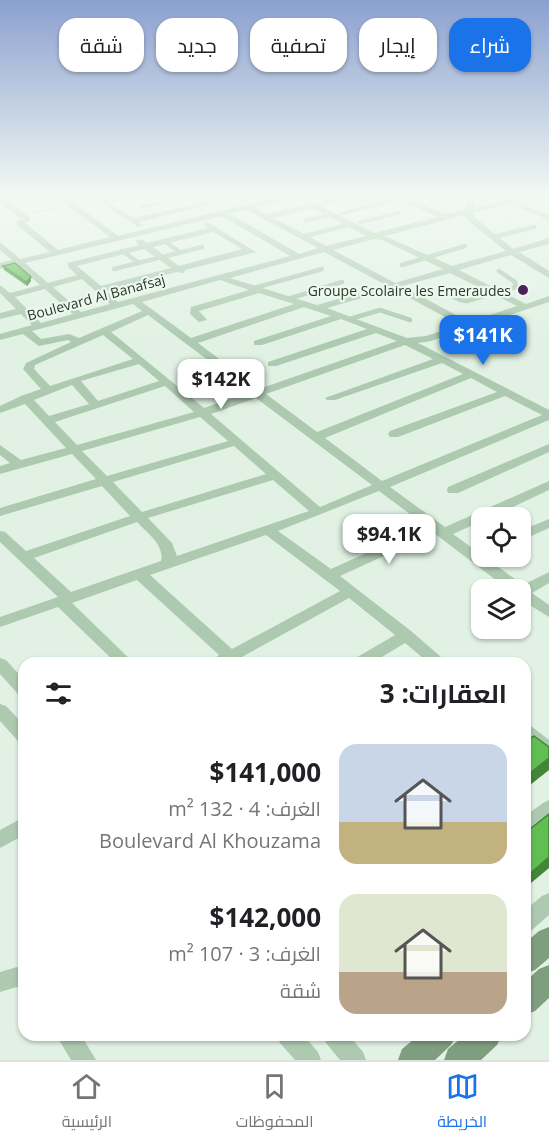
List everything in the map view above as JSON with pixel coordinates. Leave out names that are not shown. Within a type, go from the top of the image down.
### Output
[{"type":"street","points":[[44,242],[57,253]]},
{"type":"street","points":[[0,266],[98,242]]},
{"type":"street","points":[[140,242],[197,283]]},
{"type":"street","points":[[116,305],[71,265],[158,242]]},
{"type":"street","points":[[236,242],[268,263]]},
{"type":"street","points":[[275,242],[297,256]]},
{"type":"street","points":[[312,242],[396,285],[467,325]]},
{"type":"street","name":"Boulevard Al Banafsaj","points":[[0,337],[268,263],[352,242]]},
{"type":"street","points":[[393,242],[450,268],[525,307]]},
{"type":"street","points":[[500,242],[549,275]]},
{"type":"street","points":[[318,308],[543,242]]},
{"type":"street","points":[[0,245],[79,315]]},
{"type":"street","points":[[98,290],[249,250]]},
{"type":"street","points":[[9,296],[84,276]]},
{"type":"street","points":[[218,277],[346,317],[406,341],[549,415]]},
{"type":"street","points":[[0,288],[39,326]]},
{"type":"street","points":[[202,320],[194,309],[257,289]]},
{"type":"street","points":[[0,470],[202,413],[406,341],[427,339],[549,299]]},
{"type":"street","points":[[134,300],[505,579]]},
{"type":"street","points":[[190,342],[304,304]]},
{"type":"street","points":[[0,316],[22,311]]},
{"type":"street","points":[[47,389],[28,369],[28,365],[149,311]]},
{"type":"street","points":[[258,343],[346,317]]},
{"type":"street","points":[[272,364],[377,329]]},
{"type":"street","points":[[25,330],[39,343],[69,337],[79,342]]},
{"type":"street","points":[[105,332],[141,360],[318,512]]},
{"type":"street","points":[[0,410],[47,389],[141,360]]},
{"type":"street","points":[[331,398],[441,360]]},
{"type":"street","points":[[316,437],[470,375]]},
{"type":"street","points":[[74,380],[96,405]]},
{"type":"street","points":[[47,421],[167,382]]},
{"type":"street","points":[[394,434],[506,392]]},
{"type":"street","points":[[26,398],[167,546],[170,554],[168,562]]},
{"type":"street","points":[[0,622],[318,512],[549,415]]},
{"type":"street","points":[[0,512],[236,442]]},
{"type":"street","points":[[453,490],[549,448]]},
{"type":"street","points":[[0,449],[19,465]]},
{"type":"street","points":[[24,557],[139,517],[276,475]]},
{"type":"street","points":[[330,575],[549,485]]},
{"type":"street","points":[[531,532],[549,523]]},
{"type":"street","points":[[268,530],[330,575],[433,657]]},
{"type":"street","points":[[0,534],[120,657]]},
{"type":"street","points":[[140,574],[221,657]]},
{"type":"street","points":[[531,586],[549,577]]},
{"type":"street","points":[[230,657],[350,592]]},
{"type":"street","points":[[531,598],[549,612]]},
{"type":"street","points":[[370,657],[406,635]]},
{"type":"street","points":[[0,664],[18,684]]},
{"type":"street","points":[[0,710],[18,730]]},
{"type":"street","points":[[531,736],[549,750]]},
{"type":"street","points":[[531,822],[549,808]]},
{"type":"street","points":[[0,840],[18,829]]},
{"type":"street","points":[[531,918],[549,903]]},
{"type":"street","points":[[531,956],[549,940]]},
{"type":"street","points":[[0,982],[18,976]]},
{"type":"street","points":[[531,996],[549,979]]},
{"type":"street","points":[[71,1041],[85,1060]]},
{"type":"street","points":[[293,1041],[310,1060]]},
{"type":"street","points":[[339,1041],[355,1060]]},
{"type":"street","points":[[459,1060],[480,1041]]},
{"type":"lane","points":[[166,242],[180,252]]},
{"type":"lane","points":[[402,265],[465,246]]},
{"type":"lane","points":[[114,269],[202,247]]},
{"type":"lane","points":[[122,251],[138,262]]},
{"type":"lane","points":[[257,289],[322,269]]},
{"type":"lane","points":[[440,289],[463,301],[517,285],[499,271]]},
{"type":"lane","points":[[288,299],[342,282]]},
{"type":"lane","points":[[346,317],[385,309],[410,320]]},
{"type":"building","points":[[15,263],[31,277],[26,282],[3,266]]},
{"type":"building","points":[[534,736],[549,747],[549,758],[531,772],[531,738]]},
{"type":"building","points":[[549,814],[549,857],[531,873],[531,828]]},
{"type":"place","name":"Groupe Scolaire les Emeraudes","points":[[523,290]]}]
